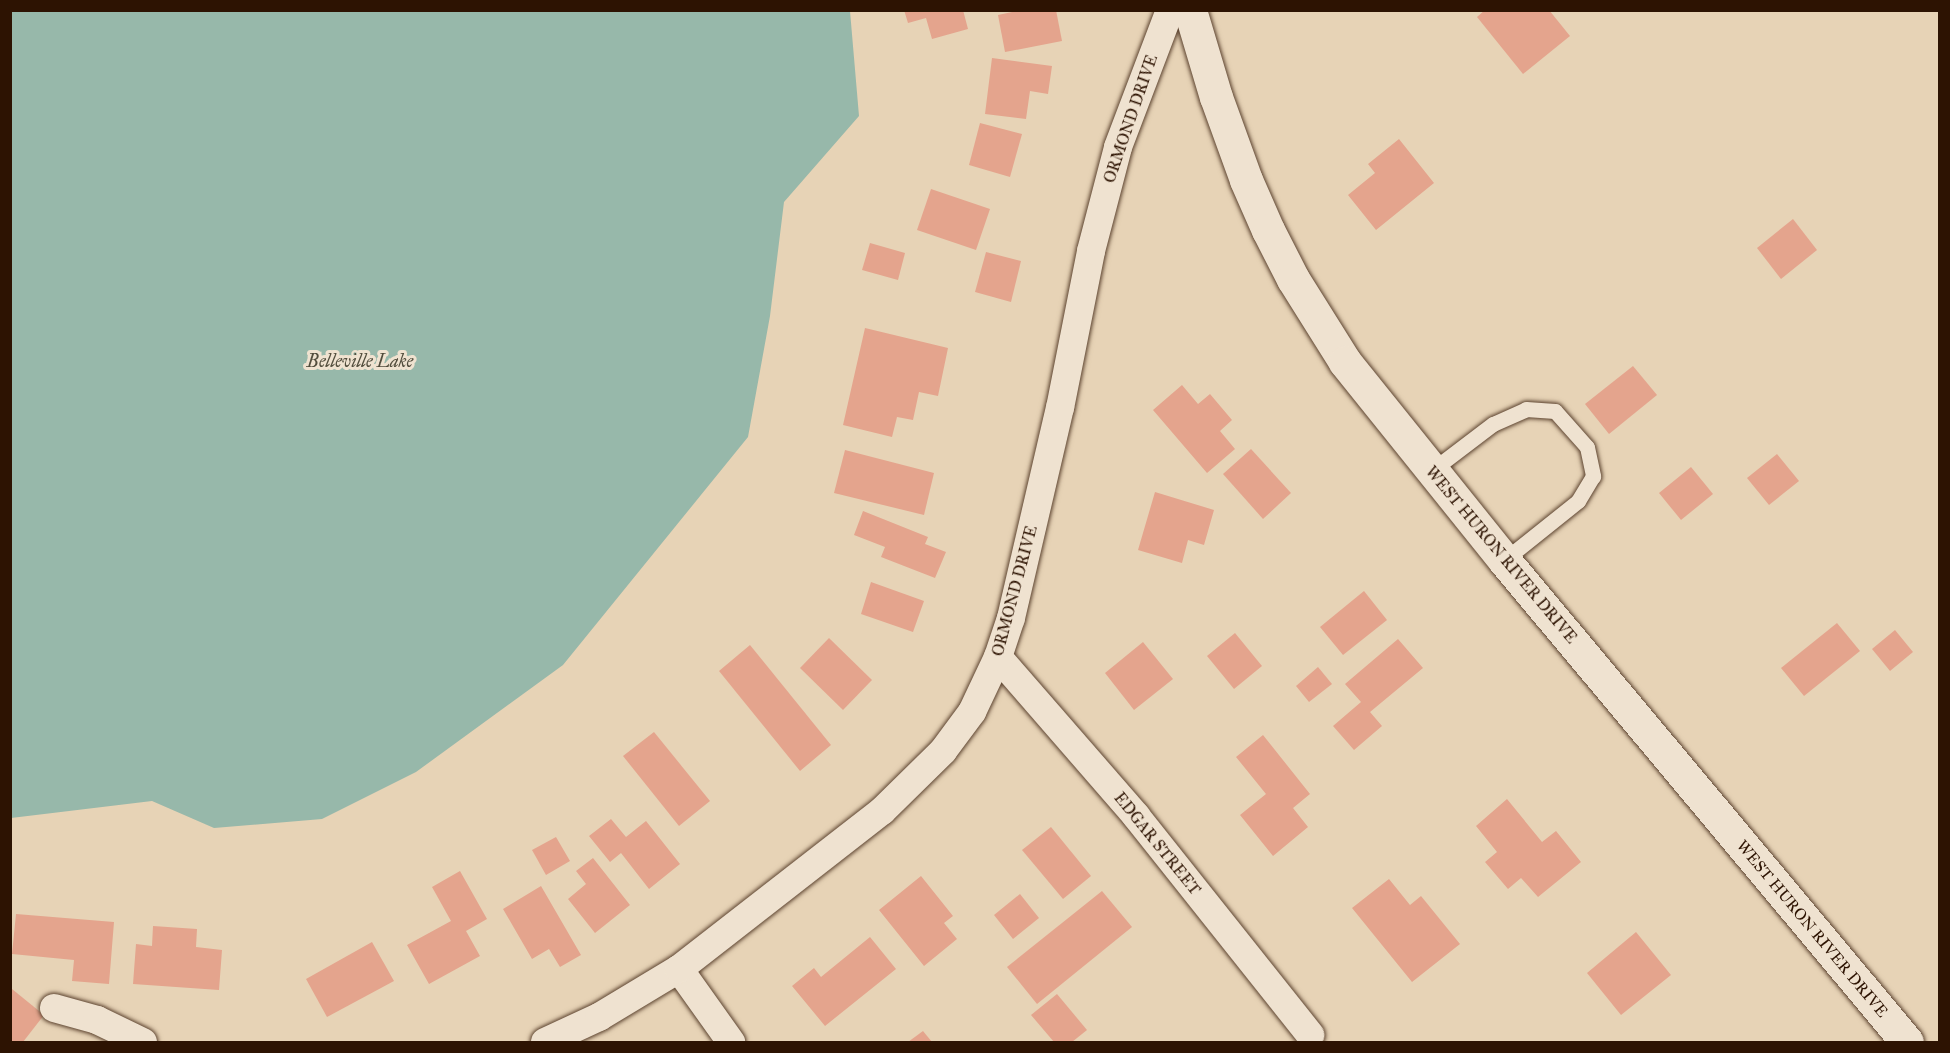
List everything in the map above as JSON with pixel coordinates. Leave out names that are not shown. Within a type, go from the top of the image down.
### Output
[{"type":"main road","name":"WEST HURON RIVER DRIVE","points":[[1190,10],[1216,97],[1246,180],[1293,279],[1345,362],[1504,560],[1907,1042]]},
{"type":"street","name":"ORMOND DRIVE","points":[[545,1042],[620,1006],[679,969],[882,811],[943,751],[972,712],[998,657],[1011,618],[1060,408],[1094,239],[1118,147],[1170,10]]},
{"type":"street","name":"EDGAR STREET","points":[[998,657],[1136,816],[1310,1035]]},
{"type":"street","points":[[679,969],[731,1042]]},
{"type":"street","points":[[54,1008],[97,1020],[143,1042]]},
{"type":"lane","points":[[1431,471],[1493,424],[1526,409],[1555,411],[1587,447],[1593,476],[1578,501],[1504,560]]},
{"type":"water","name":"Belleville Lake","points":[[10,11],[850,11],[859,116],[784,202],[770,316],[748,437],[563,665],[416,772],[322,819],[214,828],[152,801],[11,818]]},
{"type":"building","points":[[904,10],[963,10],[968,29],[932,39],[926,18],[908,23]]},
{"type":"building","points":[[1021,10],[1056,10],[1062,41],[1005,52],[998,15]]},
{"type":"building","points":[[1485,10],[1549,10],[1570,36],[1523,74],[1477,17]]},
{"type":"building","points":[[992,58],[1052,66],[1048,94],[1030,91],[1026,119],[985,114]]},
{"type":"building","points":[[980,123],[1022,134],[1010,177],[969,165]]},
{"type":"building","points":[[1399,139],[1434,183],[1376,230],[1348,195],[1375,173],[1368,164]]},
{"type":"building","points":[[931,189],[990,209],[976,250],[917,230]]},
{"type":"building","points":[[1793,219],[1817,250],[1781,279],[1757,248]]},
{"type":"building","points":[[870,243],[905,253],[898,280],[862,270]]},
{"type":"building","points":[[986,252],[1021,261],[1011,302],[975,292]]},
{"type":"building","points":[[865,328],[948,348],[938,396],[919,392],[913,420],[897,417],[892,437],[843,425]]},
{"type":"building","points":[[1633,366],[1657,395],[1609,434],[1585,404]]},
{"type":"building","points":[[1182,385],[1198,404],[1210,394],[1232,420],[1220,431],[1235,449],[1207,473],[1153,410]]},
{"type":"building","points":[[1251,449],[1291,493],[1263,519],[1223,474]]},
{"type":"building","points":[[845,450],[934,473],[924,515],[834,493]]},
{"type":"building","points":[[1777,454],[1799,481],[1769,505],[1747,478]]},
{"type":"building","points":[[1691,467],[1713,494],[1681,520],[1659,493]]},
{"type":"building","points":[[1155,492],[1214,510],[1204,545],[1188,540],[1182,563],[1138,550]]},
{"type":"building","points":[[863,511],[928,537],[925,544],[946,552],[935,578],[881,557],[885,547],[854,535]]},
{"type":"building","points":[[871,582],[924,601],[913,632],[861,614]]},
{"type":"building","points":[[1364,591],[1387,620],[1343,655],[1320,627]]},
{"type":"building","points":[[1837,623],[1860,651],[1804,696],[1781,668]]},
{"type":"building","points":[[1895,630],[1913,652],[1890,671],[1872,649]]},
{"type":"building","points":[[1235,633],[1262,666],[1234,689],[1207,656]]},
{"type":"building","points":[[829,638],[872,680],[843,710],[800,668]]},
{"type":"building","points":[[1398,639],[1423,668],[1370,712],[1382,726],[1354,750],[1333,726],[1361,702],[1345,684]]},
{"type":"building","points":[[1143,642],[1173,679],[1134,710],[1105,673]]},
{"type":"building","points":[[750,645],[831,745],[800,771],[719,671]]},
{"type":"building","points":[[1318,667],[1332,684],[1309,702],[1296,686]]},
{"type":"building","points":[[654,732],[710,801],[679,826],[623,756]]},
{"type":"building","points":[[1263,735],[1310,794],[1293,808],[1308,827],[1273,856],[1240,815],[1266,794],[1236,757]]},
{"type":"building","points":[[1507,799],[1542,842],[1556,831],[1581,862],[1538,897],[1521,878],[1508,889],[1485,862],[1497,852],[1476,826]]},
{"type":"building","points":[[611,819],[626,837],[646,821],[680,864],[649,889],[621,853],[610,862],[589,836]]},
{"type":"building","points":[[1051,827],[1091,876],[1063,899],[1022,850]]},
{"type":"building","points":[[556,837],[570,861],[546,875],[532,850]]},
{"type":"building","points":[[593,858],[630,905],[595,933],[568,899],[586,884],[576,871]]},
{"type":"building","points":[[460,871],[487,919],[466,931],[480,956],[429,984],[407,945],[451,921],[432,887]]},
{"type":"building","points":[[921,876],[953,916],[944,923],[957,939],[924,966],[879,910]]},
{"type":"building","points":[[1389,879],[1410,905],[1421,896],[1460,944],[1412,982],[1352,908]]},
{"type":"building","points":[[541,886],[581,955],[560,967],[549,949],[532,959],[503,909]]},
{"type":"building","points":[[1102,891],[1132,927],[1037,1004],[1007,967]]},
{"type":"building","points":[[1020,894],[1039,918],[1013,939],[994,915]]},
{"type":"building","points":[[16,914],[114,922],[109,984],[72,981],[74,960],[12,954]]},
{"type":"building","points":[[153,926],[197,929],[196,947],[222,950],[219,990],[133,984],[136,944],[152,946]]},
{"type":"building","points":[[1636,932],[1671,975],[1621,1015],[1587,973]]},
{"type":"building","points":[[870,937],[896,969],[825,1026],[792,986],[814,968],[821,977]]},
{"type":"building","points":[[372,942],[394,981],[327,1017],[306,979]]},
{"type":"building","points":[[12,989],[44,1015],[23,1042],[10,1042]]},
{"type":"building","points":[[1057,994],[1087,1030],[1072,1042],[1054,1042],[1031,1015]]},
{"type":"building","points":[[923,1031],[932,1042],[908,1042]]}]
